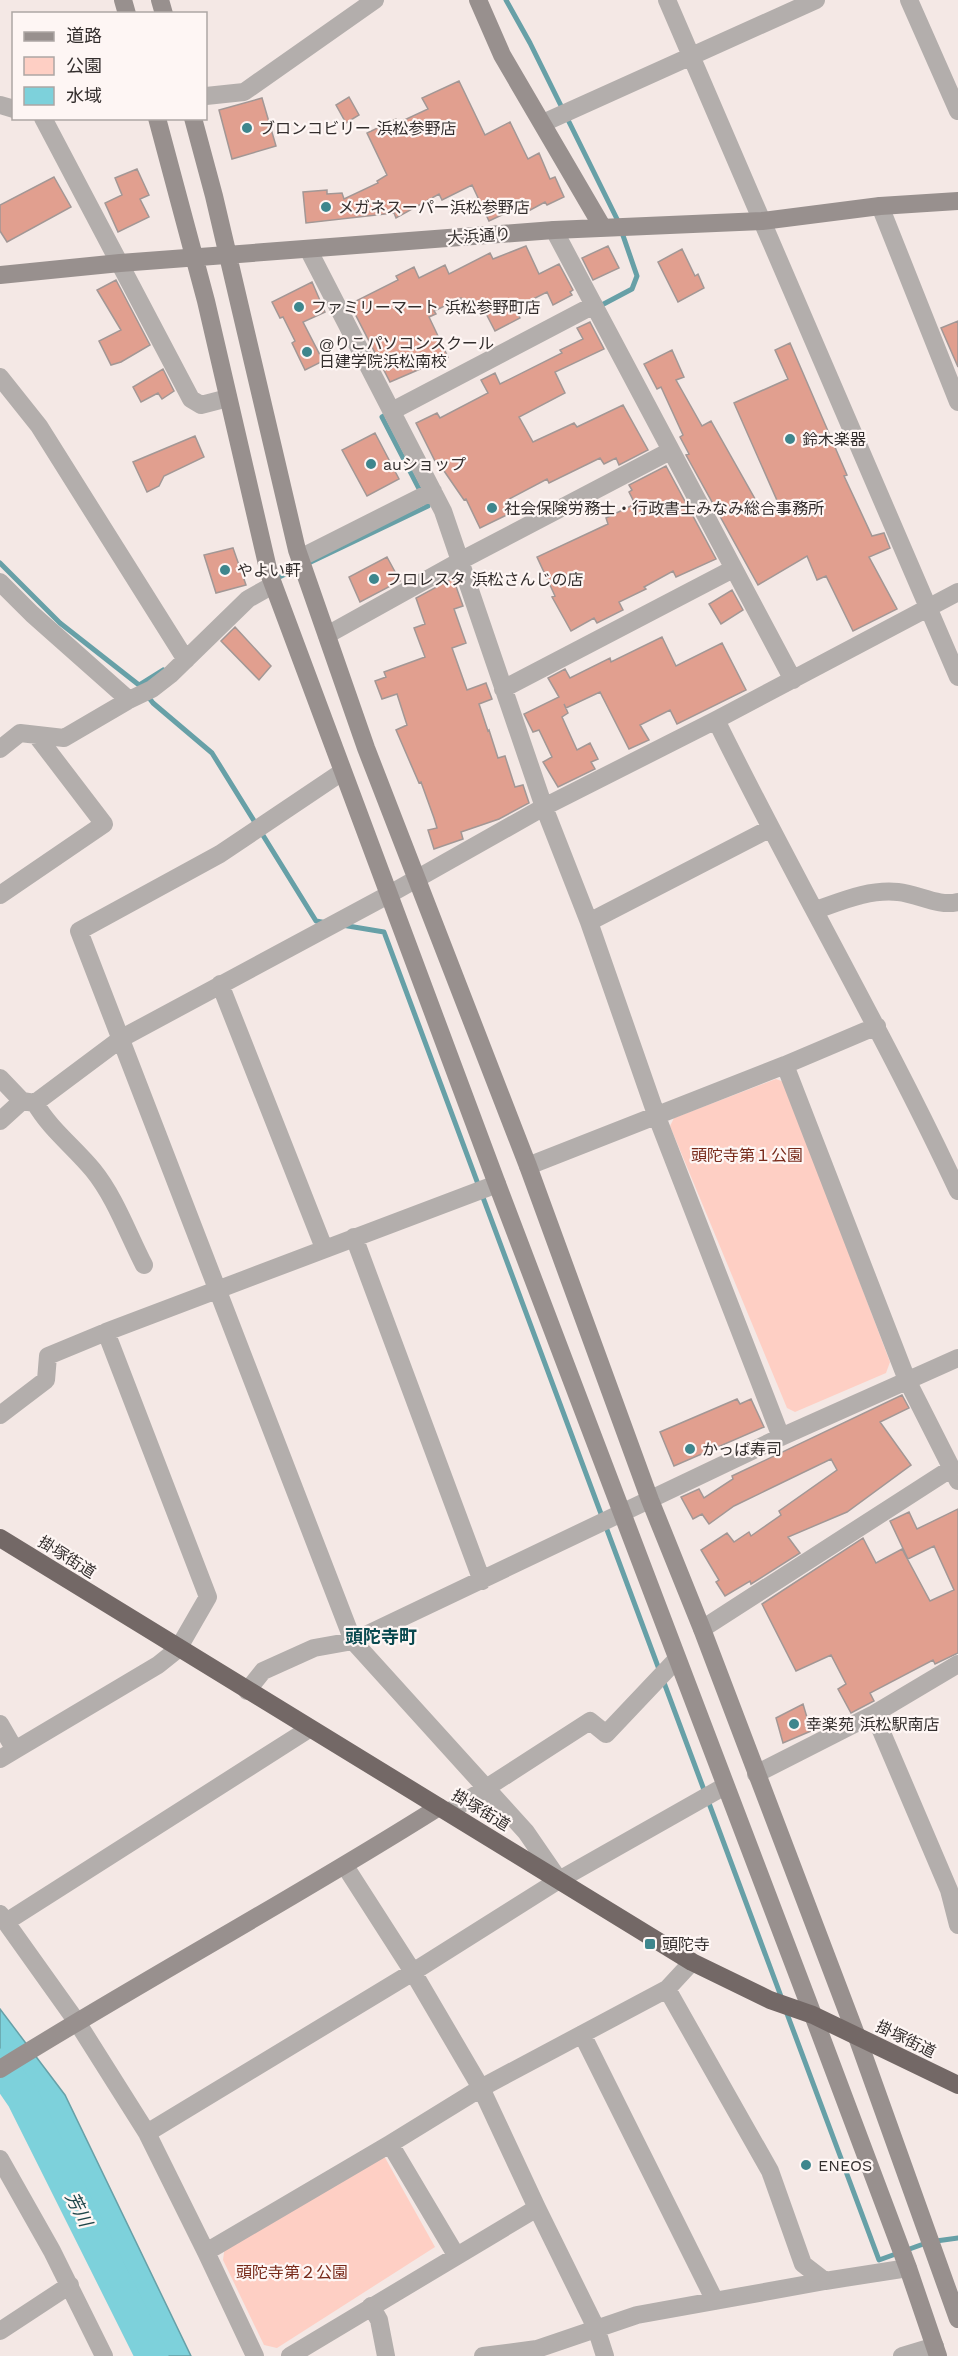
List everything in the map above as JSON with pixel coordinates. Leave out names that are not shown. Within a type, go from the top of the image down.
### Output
[{"type":"highway","name":"掛塚街道","points":[[0,1539],[692,1962],[770,2000],[813,2015],[958,2085]]},
{"type":"street","points":[[207,96],[244,92],[375,0]]},
{"type":"street","points":[[478,0],[502,55],[603,228]]},
{"type":"street","points":[[668,0],[958,677]]},
{"type":"street","points":[[543,123],[816,0]]},
{"type":"street","points":[[909,0],[958,111]]},
{"type":"street","points":[[44,120],[191,399],[201,405],[228,398]]},
{"type":"street","points":[[157,120],[194,258],[273,585],[724,1786],[813,2015],[937,2351],[902,2356]]},
{"type":"street","points":[[194,120],[300,558],[366,748],[528,1166],[650,1500],[702,1629],[857,2037],[958,2319]]},
{"type":"street","name":"大浜通り","points":[[0,275],[120,263],[554,230],[762,221],[880,206],[958,201]]},
{"type":"street","points":[[880,206],[958,402]]},
{"type":"street","points":[[554,230],[793,680]]},
{"type":"street","points":[[308,249],[443,511],[544,807],[589,922],[657,1117],[781,1437]]},
{"type":"street","points":[[392,411],[594,305]]},
{"type":"street","points":[[0,377],[39,426],[186,660]]},
{"type":"street","points":[[327,635],[460,561],[670,451]]},
{"type":"street","points":[[300,558],[433,491]]},
{"type":"street","points":[[503,689],[733,568]]},
{"type":"street","points":[[0,582],[32,615],[129,700]]},
{"type":"street","points":[[0,749],[20,734],[64,738],[152,689],[186,660],[248,599],[273,585]]},
{"type":"street","points":[[0,1120],[122,1038],[388,895],[544,807],[716,720],[958,592]]},
{"type":"street","points":[[716,720],[769,829],[816,910],[877,1026],[958,1191]]},
{"type":"street","points":[[0,895],[104,824],[36,735]]},
{"type":"street","points":[[342,772],[220,854],[79,931],[353,1641],[526,1832],[559,1880]]},
{"type":"street","points":[[589,922],[769,829]]},
{"type":"street","points":[[816,910],[867,893],[899,892],[948,905],[958,902]]},
{"type":"street","points":[[220,984],[324,1248]]},
{"type":"street","points":[[528,1166],[657,1117],[877,1026]]},
{"type":"street","points":[[702,1629],[955,1475],[907,1380],[785,1065]]},
{"type":"street","points":[[0,1078],[29,1102],[94,1171],[144,1265]]},
{"type":"street","points":[[0,1415],[46,1380],[48,1356],[217,1288],[497,1184]]},
{"type":"street","points":[[354,1237],[482,1581]]},
{"type":"street","points":[[0,1724],[7,1754],[158,1665],[177,1649],[208,1597],[106,1332]]},
{"type":"street","points":[[247,1691],[262,1671],[314,1648],[353,1641],[781,1437],[958,1358]]},
{"type":"street","points":[[0,2069],[345,1866],[486,1787],[591,1721],[606,1734],[677,1659]]},
{"type":"street","points":[[756,1774],[874,1714],[958,1664]]},
{"type":"street","points":[[874,1714],[950,1890],[958,1925]]},
{"type":"street","points":[[255,2356],[147,2133],[77,2022],[3,1918],[309,1729]]},
{"type":"street","points":[[147,2133],[413,1972],[559,1880],[724,1786]]},
{"type":"street","points":[[345,1866],[413,1972],[481,2088],[596,2328],[605,2356]]},
{"type":"street","points":[[206,2252],[481,2088],[667,1989],[692,1962]]},
{"type":"street","points":[[667,1989],[770,2171],[803,2264],[825,2281]]},
{"type":"street","points":[[582,2034],[715,2301]]},
{"type":"street","points":[[390,2144],[456,2254]]},
{"type":"street","points":[[0,2159],[70,2285],[105,2356]]},
{"type":"street","points":[[290,2356],[456,2254],[537,2208]]},
{"type":"street","points":[[483,2356],[537,2349],[637,2315],[908,2268]]},
{"type":"street","points":[[0,2331],[70,2285]]},
{"type":"street","points":[[371,2306],[379,2320],[386,2356]]},
{"type":"green space","name":"頭陀寺第１公園","points":[[776,1079],[784,1082],[890,1362],[886,1373],[795,1412],[787,1408],[670,1126],[674,1118]]},
{"type":"green space","name":"頭陀寺第２公園","points":[[383,2154],[435,2247],[277,2348],[264,2345],[223,2260],[225,2245]]},
{"type":"water","points":[[0,2009],[65,2095],[191,2356],[154,2356],[34,2106],[0,2065]]},
{"type":"building","points":[[459,81],[485,135],[510,122],[528,159],[539,153],[550,179],[555,177],[564,197],[547,205],[545,202],[523,214],[519,207],[489,221],[472,185],[442,200],[439,194],[396,218],[394,213],[306,223],[303,192],[327,190],[327,194],[342,193],[344,199],[378,183],[377,181],[387,175],[367,133],[396,119],[398,123],[428,109],[422,98]]},
{"type":"building","points":[[349,97],[359,115],[346,123],[336,105]]},
{"type":"building","name":"ブロンコビリー 浜松参野店","points":[[262,98],[276,146],[232,159],[219,110]]},
{"type":"building","points":[[137,169],[149,195],[140,199],[149,217],[118,232],[105,203],[122,195],[115,178]]},
{"type":"building","points":[[54,177],[71,207],[7,242],[0,231],[0,205]]},
{"type":"building","points":[[526,246],[539,274],[559,264],[573,290],[570,292],[572,295],[553,305],[547,292],[515,308],[520,318],[495,331],[480,302],[466,309],[461,298],[434,311],[436,314],[429,317],[448,357],[390,382],[350,304],[398,280],[396,276],[414,267],[419,278],[445,265],[449,274],[490,253],[493,259]]},
{"type":"building","points":[[608,246],[619,268],[593,280],[582,258]]},
{"type":"building","points":[[682,249],[695,276],[698,274],[704,288],[678,302],[658,262]]},
{"type":"building","points":[[116,280],[150,345],[121,362],[111,365],[99,341],[121,330],[97,290]]},
{"type":"building","name":"ファミリーマート 浜松参野町店","points":[[312,282],[325,312],[303,322],[323,361],[305,370],[292,343],[295,341],[283,317],[280,318],[272,302]]},
{"type":"building","points":[[958,321],[958,367],[941,328]]},
{"type":"building","points":[[590,322],[604,349],[555,372],[565,393],[519,417],[533,442],[574,423],[577,427],[623,405],[648,450],[619,465],[616,458],[604,464],[600,458],[549,483],[547,479],[509,499],[515,511],[480,528],[466,499],[464,500],[442,468],[439,469],[416,423],[437,413],[440,418],[488,393],[481,380],[495,373],[500,384],[562,353],[560,350],[583,339],[577,328]]},
{"type":"building","points":[[790,343],[847,475],[844,476],[872,536],[884,533],[890,548],[869,557],[897,609],[853,631],[826,576],[817,580],[807,556],[758,585],[686,455],[689,454],[680,437],[683,435],[661,387],[657,389],[644,364],[672,350],[684,377],[676,380],[702,426],[711,421],[763,513],[779,505],[734,403],[788,379],[775,350]]},
{"type":"building","points":[[163,369],[174,391],[162,399],[158,393],[141,402],[133,387]]},
{"type":"building","name":"auショップ","points":[[375,433],[399,479],[367,496],[342,450]]},
{"type":"building","points":[[195,436],[204,457],[164,476],[159,486],[147,492],[133,462]]},
{"type":"building","points":[[666,466],[716,559],[676,577],[673,571],[644,587],[646,589],[619,602],[623,610],[597,623],[594,618],[571,631],[552,597],[555,596],[537,557],[608,524],[606,518],[635,504],[629,492],[632,490],[629,485]]},
{"type":"building","name":"やよい軒","points":[[233,548],[246,585],[216,593],[204,555]]},
{"type":"building","name":"フロレスタ 浜松さんじの店","points":[[387,557],[400,581],[360,602],[349,577]]},
{"type":"building","points":[[453,578],[463,606],[454,609],[466,643],[452,648],[467,690],[486,683],[492,699],[479,704],[488,731],[498,758],[505,756],[515,787],[523,785],[529,803],[499,819],[461,832],[463,839],[434,849],[428,830],[437,828],[434,818],[421,782],[419,783],[396,730],[407,725],[397,694],[382,699],[375,681],[386,677],[384,672],[425,657],[414,628],[425,624],[416,598]]},
{"type":"building","points":[[732,590],[743,610],[721,624],[709,604]]},
{"type":"building","points":[[235,627],[271,666],[259,680],[221,641]]},
{"type":"building","points":[[662,637],[676,666],[722,643],[746,690],[677,724],[670,710],[640,725],[649,740],[629,749],[600,692],[566,708],[564,704],[568,713],[562,717],[577,750],[590,743],[598,759],[591,762],[595,769],[558,787],[543,762],[552,757],[539,730],[533,732],[524,714],[559,697],[548,678],[565,669],[570,678],[610,658],[611,662]]},
{"type":"building","points":[[902,1395],[909,1408],[880,1422],[911,1465],[847,1512],[788,1537],[800,1553],[751,1584],[750,1581],[725,1596],[716,1582],[719,1580],[701,1550],[727,1533],[734,1542],[749,1532],[751,1536],[781,1515],[779,1511],[837,1470],[831,1459],[734,1506],[709,1524],[702,1514],[693,1519],[681,1497],[699,1489],[704,1498],[733,1479],[732,1476]]},
{"type":"building","name":"かっぱ寿司","points":[[737,1399],[740,1404],[751,1399],[764,1427],[674,1466],[660,1432]]},
{"type":"building","points":[[958,1509],[958,1653],[935,1664],[933,1660],[870,1693],[874,1701],[851,1713],[838,1689],[846,1684],[831,1655],[796,1671],[762,1604],[863,1538],[876,1563],[902,1549],[930,1601],[954,1590],[934,1546],[908,1559],[890,1521],[909,1512],[917,1529]]},
{"type":"building","name":"幸楽苑 浜松駅南店","points":[[803,1704],[811,1731],[783,1743],[776,1718]]},
{"type":"waterway","points":[[506,0],[530,43],[618,221],[637,276],[632,289],[598,307]]},
{"type":"waterway","points":[[273,580],[428,506],[382,417],[389,413]]},
{"type":"waterway","points":[[0,563],[60,623],[139,685],[153,703],[212,753],[316,921],[327,923]]},
{"type":"waterway","points":[[139,685],[163,670]]},
{"type":"waterway","points":[[342,925],[384,932],[782,1999]]},
{"type":"waterway","points":[[786,2011],[879,2260],[929,2242],[958,2238]]},
{"type":"waterway","name":"芳川","points":[[0,2065],[23,2098],[152,2356]]},
{"type":"place","name":"ブロンコビリー 浜松参野店","points":[[247,128]]},
{"type":"place","name":"メガネスーパー浜松参野店","points":[[326,207]]},
{"type":"place","name":"ファミリーマート 浜松参野町店","points":[[299,307]]},
{"type":"place","name":"@りこパソコンスクール 日建学院浜松南校","points":[[307,352]]},
{"type":"place","name":"鈴木楽器","points":[[790,439]]},
{"type":"place","name":"auショップ","points":[[371,464]]},
{"type":"place","name":"社会保険労務士・行政書士みなみ総合事務所","points":[[492,508]]},
{"type":"place","name":"やよい軒","points":[[225,570]]},
{"type":"place","name":"フロレスタ 浜松さんじの店","points":[[374,579]]},
{"type":"place","name":"かっぱ寿司","points":[[690,1449]]},
{"type":"place","name":"幸楽苑 浜松駅南店","points":[[794,1724]]},
{"type":"place","name":"頭陀寺","points":[[650,1944]]},
{"type":"place","name":"ENEOS","points":[[806,2165]]},
{"type":"district","name":"頭陀寺町","points":[[381,1636]]}]
